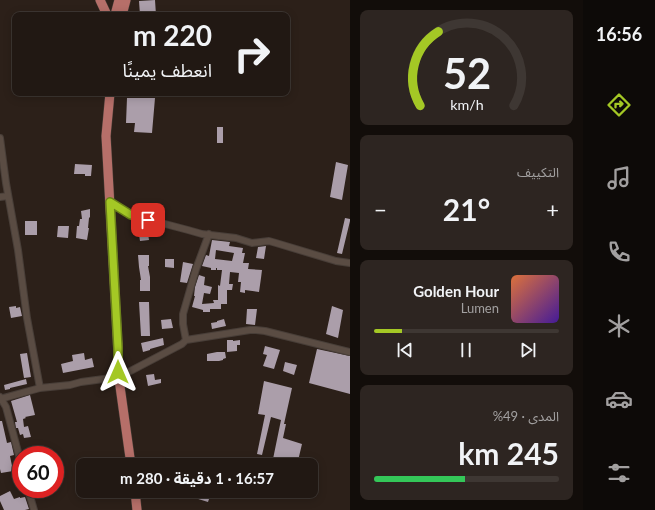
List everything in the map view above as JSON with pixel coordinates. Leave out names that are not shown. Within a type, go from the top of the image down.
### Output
[{"type":"main road","points":[[100,0],[106,12]]},
{"type":"main road","points":[[117,12],[119,0]]},
{"type":"main road","points":[[123,12],[126,0]]},
{"type":"main road","points":[[109,96],[106,136],[119,377],[130,458]]},
{"type":"main road","points":[[136,498],[137,510]]},
{"type":"street","points":[[0,138],[27,318],[40,388]]},
{"type":"street","points":[[0,197],[8,196]]},
{"type":"street","points":[[110,202],[131,215],[202,234],[236,238],[252,243],[269,241],[336,261],[350,263]]},
{"type":"street","points":[[186,340],[183,314],[196,269],[209,234]]},
{"type":"street","points":[[16,446],[6,407],[1,398],[40,388],[119,377],[182,344],[186,340],[256,330],[350,352]]},
{"type":"street","points":[[31,498],[34,510]]},
{"type":"building","points":[[155,0],[156,12],[140,12],[139,1]]},
{"type":"building","points":[[127,98],[155,98],[152,133],[134,132],[135,123],[126,123]]},
{"type":"building","points":[[217,127],[223,127],[223,143],[217,143]]},
{"type":"building","points":[[336,162],[348,165],[342,200],[330,197]]},
{"type":"building","points":[[75,164],[92,165],[91,176],[85,176],[85,174],[74,174]]},
{"type":"building","points":[[90,209],[87,240],[76,238],[77,226],[79,226],[80,219],[82,219],[81,211]]},
{"type":"building","points":[[345,218],[350,219],[350,221],[342,254],[337,253]]},
{"type":"building","points":[[25,221],[37,221],[37,235],[25,235]]},
{"type":"building","points":[[58,226],[69,226],[68,238],[57,237]]},
{"type":"building","points":[[147,227],[149,240],[140,241],[138,228]]},
{"type":"building","points":[[212,240],[230,242],[229,246],[243,248],[242,253],[245,253],[243,263],[249,263],[248,269],[262,270],[259,292],[245,290],[245,293],[240,292],[241,282],[238,282],[239,273],[230,272],[229,284],[233,284],[232,290],[227,290],[227,304],[221,304],[221,309],[210,309],[210,312],[203,312],[203,310],[192,307],[195,296],[195,287],[199,275],[205,277],[204,285],[212,287],[210,294],[204,293],[202,304],[214,303],[213,300],[218,300],[218,285],[220,286],[222,270],[217,270],[216,268],[216,270],[211,270],[211,268],[202,266],[206,255],[209,256]],"holes":[[[216,250],[234,253],[232,261],[215,259]]]},
{"type":"building","points":[[266,246],[264,259],[256,258],[258,247]]},
{"type":"building","points":[[138,255],[149,255],[148,266],[150,291],[140,291],[141,280]]},
{"type":"building","points":[[165,259],[174,259],[174,268],[165,267]]},
{"type":"building","points":[[183,262],[193,264],[187,283],[180,282]]},
{"type":"building","points":[[139,302],[149,302],[150,336],[141,336]]},
{"type":"building","points":[[16,306],[16,308],[20,307],[22,316],[11,318],[9,307]]},
{"type":"building","points":[[332,306],[343,310],[338,338],[326,334]]},
{"type":"building","points":[[247,309],[257,309],[255,325],[246,324]]},
{"type":"building","points":[[171,319],[173,328],[162,329],[161,320]]},
{"type":"building","points":[[224,319],[226,326],[212,329],[211,323]]},
{"type":"building","points":[[163,338],[164,345],[143,352],[141,343]]},
{"type":"building","points":[[227,340],[240,340],[240,345],[237,345],[237,351],[227,352]]},
{"type":"building","points":[[265,346],[280,350],[274,369],[263,366],[267,355],[263,354]]},
{"type":"building","points":[[317,349],[350,356],[350,394],[309,383]]},
{"type":"building","points":[[225,352],[226,358],[219,361],[207,361],[207,354]]},
{"type":"building","points":[[27,353],[31,377],[24,378],[20,354]]},
{"type":"building","points":[[84,353],[85,360],[92,358],[94,367],[63,373],[61,364],[73,361],[72,355]]},
{"type":"building","points":[[285,362],[297,365],[294,375],[283,371]]},
{"type":"building","points":[[154,374],[155,380],[161,379],[161,383],[148,386],[146,375]]},
{"type":"building","points":[[26,379],[27,384],[5,390],[4,385]]},
{"type":"building","points":[[264,381],[292,388],[284,424],[286,424],[283,438],[302,444],[299,458],[273,458],[281,420],[271,417],[262,455],[257,454],[265,415],[258,414]]},
{"type":"building","points":[[30,395],[35,415],[25,417],[26,418],[23,419],[24,427],[28,426],[31,437],[24,438],[23,434],[20,435],[18,428],[16,428],[15,422],[17,422],[11,401]]},
{"type":"building","points":[[0,421],[2,421],[7,443],[11,442],[12,446],[12,456],[10,456],[12,471],[1,473]]},
{"type":"building","points":[[10,491],[12,498],[14,499],[25,498],[29,509],[4,510],[0,501],[0,496]]},
{"type":"building","points":[[195,498],[209,498],[208,502]]},
{"type":"route","points":[[118,372],[110,202],[131,215],[148,220]]}]
